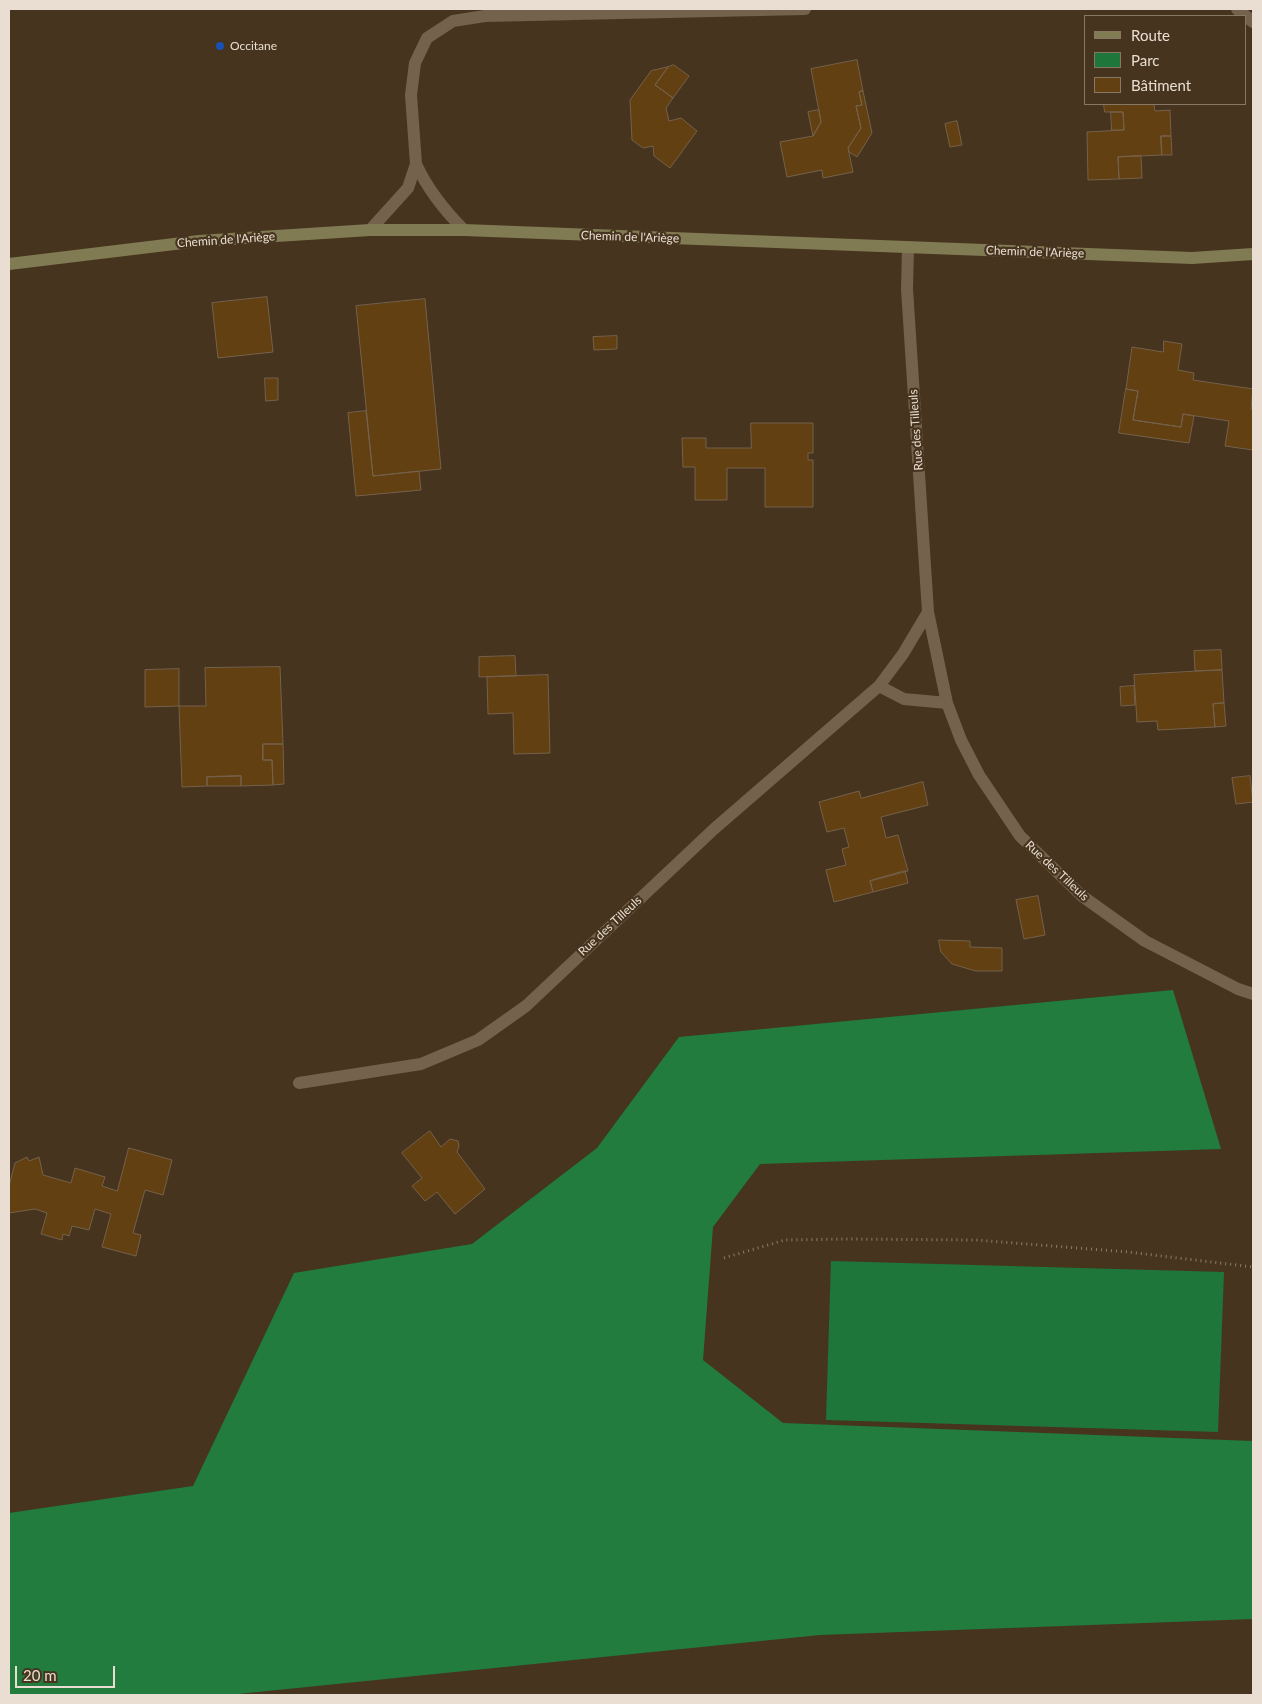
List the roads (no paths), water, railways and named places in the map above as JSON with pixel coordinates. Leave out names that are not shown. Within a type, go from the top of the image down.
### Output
[{"type":"street","points":[[464,230],[443,208],[426,184],[416,164],[411,95],[415,63],[427,38],[453,21],[485,16],[805,9]]},
{"type":"street","points":[[370,230],[408,188],[416,164]]},
{"type":"street","name":"Chemin de l'Ariège","points":[[9,264],[199,241],[370,230],[464,230],[1192,258],[1253,254]]},
{"type":"street","name":"Rue des Tilleuls","points":[[908,248],[907,289],[928,612],[948,703],[961,740],[979,775],[1020,836],[1082,896],[1145,941],[1238,989],[1253,994]]},
{"type":"street","name":"Rue des Tilleuls","points":[[299,1084],[421,1064],[478,1040],[526,1006],[714,829],[879,686],[903,654],[928,612]]},
{"type":"street","points":[[879,686],[904,699],[948,703]]},
{"type":"place","name":"Occitane","points":[[220,46]]}]
